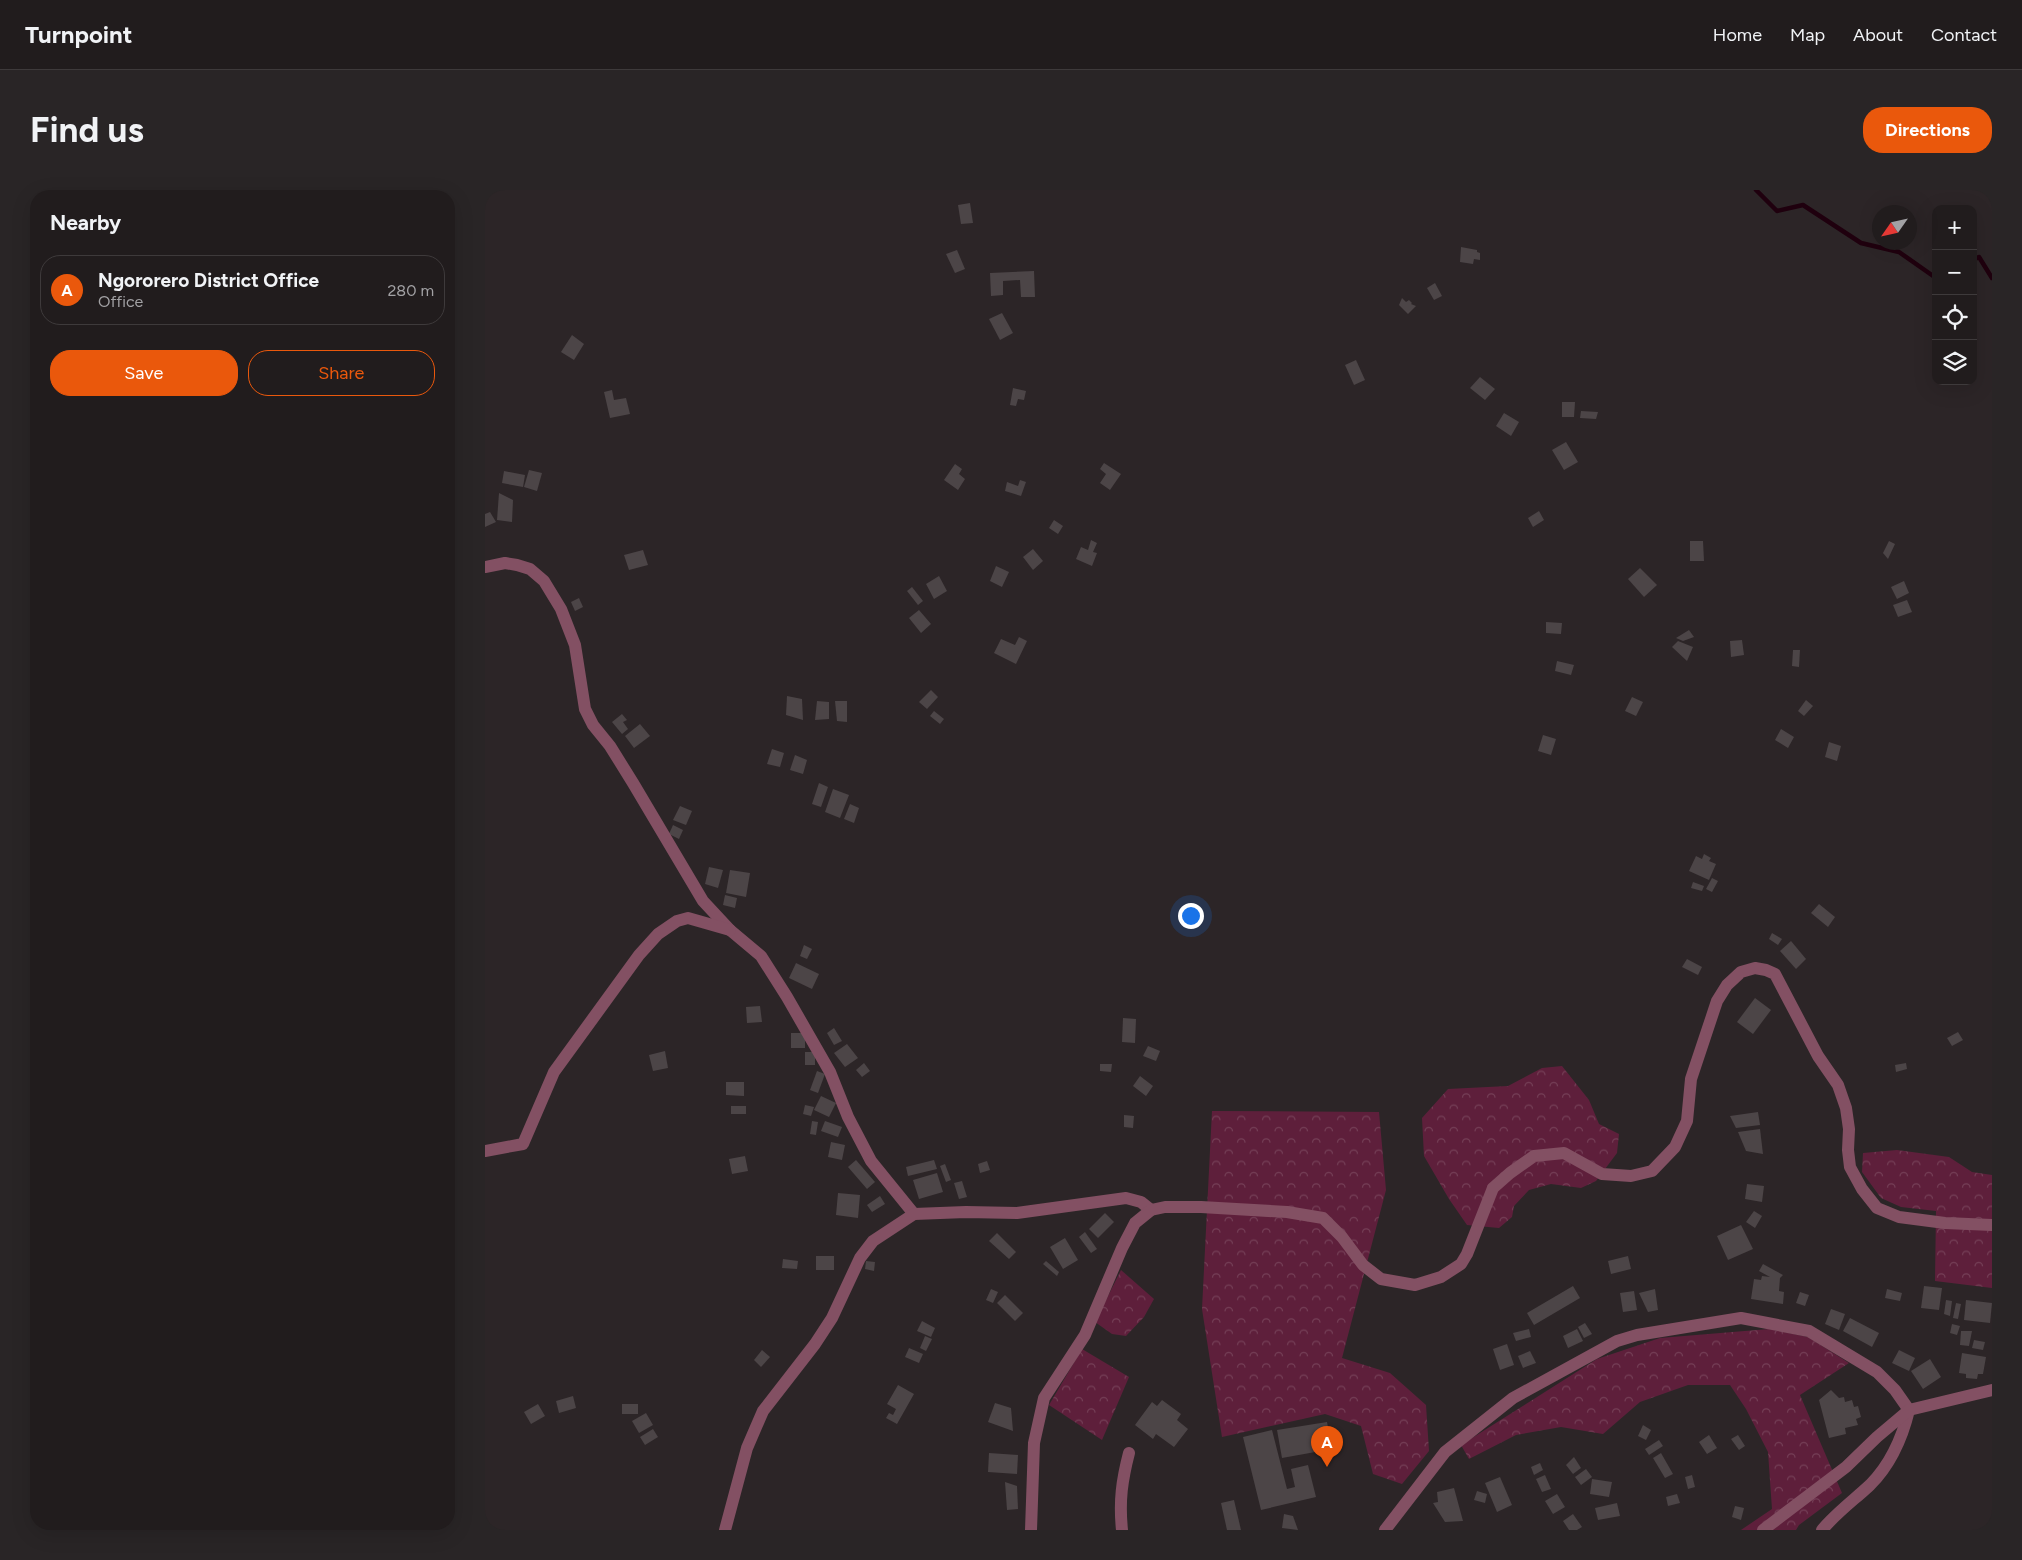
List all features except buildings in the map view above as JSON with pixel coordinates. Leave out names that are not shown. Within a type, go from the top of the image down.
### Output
[{"type":"street","points":[[485,567],[505,563],[517,565],[530,570],[544,581],[561,609],[575,644],[585,709],[593,725],[610,746],[629,776],[703,900],[730,930],[761,956],[787,996],[830,1072],[848,1117],[871,1161],[914,1214]]},
{"type":"street","points":[[485,1151],[523,1144],[554,1072],[633,962],[658,934],[677,921],[688,918],[730,930]]},
{"type":"street","points":[[1031,1530],[1034,1443],[1044,1398],[1085,1335],[1122,1248],[1135,1223],[1151,1210],[1165,1207],[1287,1212],[1323,1218],[1342,1236],[1363,1265],[1381,1278],[1415,1285],[1441,1278],[1461,1264],[1467,1254],[1493,1188],[1534,1156],[1565,1153],[1602,1174],[1631,1176],[1652,1171],[1675,1147],[1687,1121],[1691,1079],[1717,1001],[1727,985],[1741,972],[1755,968],[1775,974],[1818,1056],[1838,1085],[1846,1108],[1849,1130],[1848,1150],[1850,1167],[1862,1189],[1877,1208],[1899,1217],[1945,1223],[1992,1225]]},
{"type":"street","points":[[725,1530],[747,1448],[763,1411],[815,1344],[832,1318],[864,1252],[873,1241],[914,1214],[1017,1213],[1126,1198],[1141,1202],[1151,1210]]},
{"type":"street","points":[[1385,1530],[1445,1452],[1513,1398],[1617,1341],[1741,1318],[1772,1322],[1809,1331],[1877,1372],[1895,1390],[1909,1410],[1903,1434],[1893,1455],[1871,1484],[1833,1516],[1822,1530]]},
{"type":"street","points":[[1763,1530],[1846,1467],[1909,1410],[1992,1390]]},
{"type":"street","points":[[1122,1530],[1120,1511],[1122,1481],[1129,1453]]},
{"type":"green space","points":[[1562,1066],[1589,1100],[1599,1124],[1619,1134],[1617,1153],[1596,1181],[1581,1188],[1551,1184],[1529,1190],[1514,1206],[1512,1217],[1499,1228],[1467,1225],[1449,1199],[1424,1156],[1422,1118],[1448,1089],[1508,1086],[1542,1068]]},
{"type":"green space","points":[[1212,1111],[1379,1112],[1386,1190],[1342,1358],[1390,1373],[1426,1405],[1429,1451],[1402,1484],[1373,1474],[1361,1426],[1325,1414],[1222,1437],[1202,1309]]},
{"type":"green space","points":[[1897,1150],[1949,1157],[1972,1172],[1992,1175],[1992,1288],[1935,1281],[1936,1211],[1901,1207],[1881,1198],[1862,1172],[1863,1153]]},
{"type":"green space","points":[[1121,1270],[1154,1299],[1144,1317],[1126,1336],[1112,1334],[1095,1322]]},
{"type":"green space","points":[[1769,1329],[1808,1337],[1849,1363],[1800,1395],[1842,1493],[1799,1525],[1796,1530],[1741,1530],[1772,1509],[1768,1452],[1746,1409],[1730,1385],[1688,1385],[1640,1402],[1603,1434],[1561,1427],[1516,1435],[1469,1459],[1461,1445],[1597,1359],[1660,1338]]},
{"type":"green space","points":[[1082,1349],[1129,1377],[1102,1440],[1049,1405]]},
{"type":"waterway","points":[[1756,190],[1777,211],[1803,205],[1861,243],[1899,252],[1932,275]]},
{"type":"waterway","points":[[1977,258],[1979,257],[1992,278]]},
{"type":"place","name":"Ngororero District Office","points":[[1327,1467]]}]
